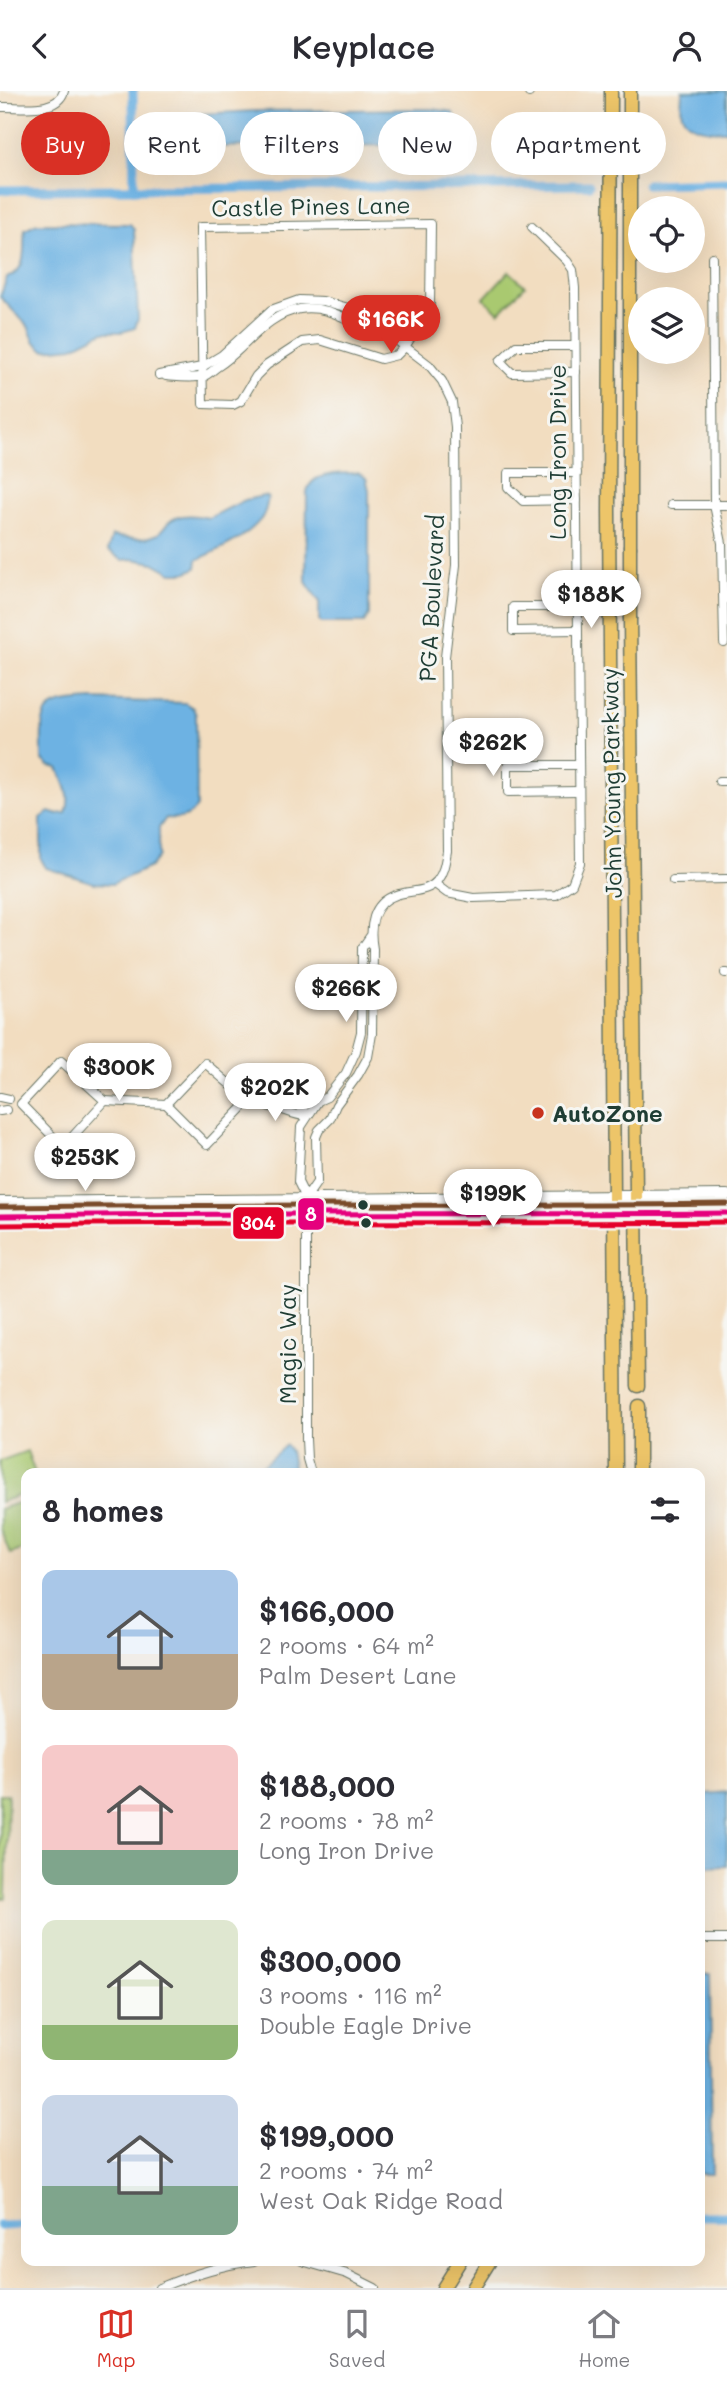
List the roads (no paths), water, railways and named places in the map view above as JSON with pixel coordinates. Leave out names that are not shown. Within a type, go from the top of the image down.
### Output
[{"type":"main road","name":"John Young Parkway","points":[[611,91],[609,511],[615,1468]]},
{"type":"main road","name":"John Young Parkway","points":[[630,91],[630,618],[639,1468]]},
{"type":"main road","points":[[609,511],[621,524],[630,547]]},
{"type":"main road","points":[[443,2288],[457,2266]]},
{"type":"main road","points":[[473,2288],[487,2266]]},
{"type":"street","points":[[0,107],[46,106],[59,101],[64,91]]},
{"type":"street","name":"Castle Pines Lane","points":[[203,371],[200,227],[431,224],[430,307],[405,347]]},
{"type":"street","name":"Long Iron Drive","points":[[435,884],[447,893],[473,898],[556,895],[572,884],[580,863],[573,270],[568,261],[532,227]]},
{"type":"street","points":[[712,257],[714,505],[722,544],[724,643]]},
{"type":"street","name":"PGA Boulevard","points":[[203,371],[271,310],[299,300],[323,301],[345,307],[369,319],[429,365],[442,381],[452,402],[455,428],[456,565],[445,657],[447,851],[443,871],[435,884]]},
{"type":"street","points":[[203,371],[203,404],[233,405],[242,401],[256,376],[267,365],[303,342],[320,340],[381,359],[391,359],[405,347]]},
{"type":"street","points":[[575,346],[516,346],[500,361],[512,373],[576,372]]},
{"type":"street","points":[[577,473],[509,473],[509,487],[523,501],[577,500]]},
{"type":"street","points":[[671,505],[727,505]]},
{"type":"street","points":[[577,607],[513,607],[513,631],[577,630]]},
{"type":"street","points":[[578,765],[508,765],[508,792],[578,792]]},
{"type":"street","points":[[673,880],[727,879]]},
{"type":"street","points":[[306,1198],[317,1182],[316,1137],[319,1130],[330,1118],[368,1057],[372,1034],[373,916],[383,902],[435,884]]},
{"type":"street","points":[[306,1213],[306,1198],[298,1182],[301,1127],[318,1101],[327,1097],[346,1073],[356,1051],[360,1032],[362,948],[371,935]]},
{"type":"street","points":[[105,1101],[63,1147],[21,1104],[61,1061],[105,1101],[166,1104],[207,1145],[249,1101]]},
{"type":"street","points":[[166,1104],[205,1063],[249,1101],[275,1107],[296,1116],[307,1116]]},
{"type":"street","points":[[0,1202],[727,1195]]},
{"type":"street","points":[[33,1215],[40,1209],[127,1208],[154,1200]]},
{"type":"street","name":"Magic Way","points":[[306,1213],[306,1439],[310,1468]]},
{"type":"street","points":[[0,1216],[727,1213]]},
{"type":"street","points":[[705,1939],[727,1939]]},
{"type":"street","points":[[159,2288],[196,2273],[223,2266]]},
{"type":"street","points":[[319,2266],[347,2274],[375,2288]]},
{"type":"water","points":[[682,91],[727,91],[727,131],[701,129],[689,123],[682,114]]},
{"type":"water","points":[[432,109],[452,112],[378,112],[378,145],[364,145],[364,112],[240,112],[240,146],[226,147],[226,112],[255,111]]},
{"type":"water","points":[[37,223],[130,224],[134,229],[138,319],[135,328],[122,332],[103,332],[73,347],[44,350],[34,341],[28,326],[0,297],[7,278],[19,269],[22,263],[25,229]]},
{"type":"water","points":[[358,473],[366,478],[369,490],[369,615],[364,623],[322,623],[319,621],[319,601],[306,582],[307,491],[315,480],[321,477]]},
{"type":"water","points":[[268,497],[266,508],[263,517],[255,526],[232,543],[197,560],[196,568],[185,573],[172,573],[154,563],[122,560],[108,550],[112,536],[134,539],[151,537],[160,533],[171,520],[181,516],[209,518],[245,500]]},
{"type":"water","points":[[92,700],[185,703],[193,708],[196,715],[197,807],[183,817],[166,818],[159,828],[159,856],[150,867],[112,884],[94,883],[46,868],[41,859],[41,818],[49,812],[66,813],[68,801],[58,768],[49,766],[42,759],[44,719],[47,711],[62,703]]},
{"type":"water","points":[[286,1445],[293,1468],[259,1468]]},
{"type":"water","points":[[727,1792],[727,1866],[705,1867],[706,1794]]},
{"type":"water","points":[[705,1974],[710,1974],[712,2174],[705,2174]]},
{"type":"waterway","points":[[133,91],[134,189]]},
{"type":"waterway","points":[[647,184],[727,182]]},
{"type":"waterway","points":[[0,190],[589,185]]},
{"type":"waterway","points":[[705,2216],[727,2216]]},
{"type":"waterway","points":[[0,2226],[21,2225]]},
{"type":"place","name":"AutoZone","points":[[538,1113]]}]
